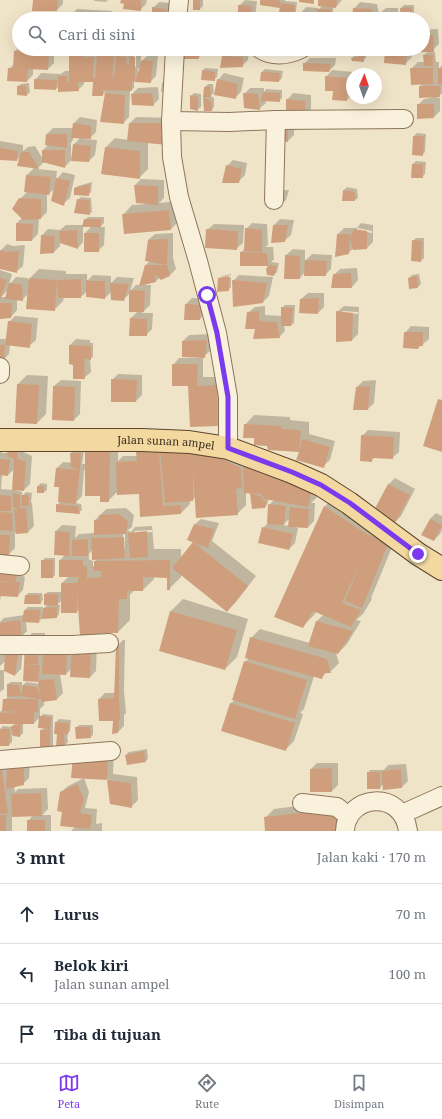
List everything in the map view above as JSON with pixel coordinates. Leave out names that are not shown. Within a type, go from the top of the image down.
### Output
[{"type":"main road","name":"Jalan sunan ampel","points":[[0,440],[142,440],[189,442],[228,448],[292,472],[321,485],[350,503],[418,554],[442,569]]},
{"type":"street","points":[[178,12],[179,0]]},
{"type":"street","points":[[175,56],[171,120],[172,157],[179,197],[217,333],[228,397],[228,448]]},
{"type":"street","points":[[171,120],[229,122],[404,119]]},
{"type":"street","points":[[274,200],[276,120]]},
{"type":"street","points":[[0,367],[0,374]]},
{"type":"street","points":[[0,564],[20,566]]},
{"type":"street","points":[[0,645],[72,645],[109,642]]},
{"type":"street","points":[[0,760],[111,751]]},
{"type":"street","points":[[347,824],[356,809],[365,803],[375,801],[386,802],[395,806],[405,823],[442,796]]},
{"type":"street","points":[[302,803],[338,807],[347,824]]},
{"type":"building","points":[[33,0],[58,0],[57,11],[32,11]]},
{"type":"building","points":[[121,0],[141,0],[141,11],[123,9],[124,4],[120,3]]},
{"type":"building","points":[[193,0],[200,0],[200,10],[193,10]]},
{"type":"building","points":[[260,0],[280,0],[280,8],[260,5]]},
{"type":"building","points":[[299,0],[314,0],[314,4],[299,2]]},
{"type":"building","points":[[318,0],[337,0],[336,8],[318,6]]},
{"type":"building","points":[[281,3],[295,5],[294,12],[279,12]]},
{"type":"building","points":[[238,5],[252,6],[252,12],[238,12]]},
{"type":"building","points":[[152,7],[166,9],[166,12],[152,12]]},
{"type":"building","points":[[412,7],[412,12],[400,12],[400,8]]},
{"type":"building","points":[[353,8],[372,9],[372,12],[353,12]]},
{"type":"building","points":[[317,9],[331,9],[331,12],[317,12]]},
{"type":"building","points":[[430,35],[433,35],[434,52],[430,52]]},
{"type":"building","points":[[433,55],[433,66],[424,66],[423,56]]},
{"type":"building","points":[[14,56],[49,56],[48,70],[28,69],[27,82],[7,81],[8,68],[13,68]]},
{"type":"building","points":[[69,56],[94,57],[93,78],[95,78],[97,56],[114,56],[112,80],[115,72],[116,56],[127,57],[126,63],[129,64],[130,56],[135,57],[135,82],[132,81],[132,91],[103,90],[103,96],[92,96],[93,82],[78,82],[79,91],[58,92],[58,76],[67,76],[67,82],[69,83]]},
{"type":"building","points":[[184,56],[199,56],[199,59],[183,59]]},
{"type":"building","points":[[222,56],[243,57],[243,67],[220,68]]},
{"type":"building","points":[[364,56],[364,62],[352,61],[351,58]]},
{"type":"building","points":[[384,56],[407,56],[406,65],[384,63]]},
{"type":"building","points":[[142,60],[153,61],[151,83],[135,82]]},
{"type":"building","points":[[303,63],[331,64],[329,72],[303,71]]},
{"type":"building","points":[[410,68],[433,68],[433,84],[411,85]]},
{"type":"building","points":[[438,68],[442,68],[442,84],[438,84]]},
{"type":"building","points":[[202,70],[215,72],[215,81],[201,80]]},
{"type":"building","points":[[261,72],[280,73],[279,82],[260,81]]},
{"type":"building","points":[[325,76],[346,78],[346,101],[332,100],[333,91],[325,91]]},
{"type":"building","points":[[34,79],[57,80],[56,90],[34,89]]},
{"type":"building","points":[[217,79],[238,84],[236,99],[214,95]]},
{"type":"building","points":[[26,85],[27,96],[17,95],[17,86]]},
{"type":"building","points":[[210,86],[211,97],[203,97],[204,87]]},
{"type":"building","points":[[419,86],[440,86],[440,97],[419,98]]},
{"type":"building","points":[[263,92],[280,93],[280,102],[261,101]]},
{"type":"building","points":[[105,93],[125,95],[124,124],[100,122]]},
{"type":"building","points":[[152,93],[154,106],[132,105],[131,94]]},
{"type":"building","points":[[243,93],[258,94],[260,110],[244,108]]},
{"type":"building","points":[[190,95],[198,97],[198,111],[190,109]]},
{"type":"building","points":[[203,97],[211,101],[212,111],[204,111]]},
{"type":"building","points":[[286,99],[305,101],[305,116],[286,113]]},
{"type":"building","points":[[417,104],[434,104],[434,118],[417,119]]},
{"type":"building","points":[[73,123],[91,126],[91,139],[71,138]]},
{"type":"building","points":[[129,123],[166,123],[167,145],[127,141]]},
{"type":"building","points":[[288,127],[288,142],[269,141],[269,128]]},
{"type":"building","points":[[46,134],[67,134],[67,148],[45,145]]},
{"type":"building","points":[[413,136],[424,136],[423,156],[412,155]]},
{"type":"building","points":[[73,144],[91,146],[89,162],[71,161]]},
{"type":"building","points":[[105,147],[140,151],[140,179],[101,174]]},
{"type":"building","points":[[0,148],[18,151],[17,161],[0,160]]},
{"type":"building","points":[[42,150],[65,150],[65,168],[42,162]]},
{"type":"building","points":[[21,152],[29,152],[39,169],[17,166]]},
{"type":"building","points":[[412,164],[423,164],[423,178],[411,178]]},
{"type":"building","points":[[226,165],[242,169],[239,183],[222,183]]},
{"type":"building","points":[[26,175],[51,177],[49,195],[24,192]]},
{"type":"building","points":[[56,178],[70,181],[64,206],[51,201]]},
{"type":"building","points":[[90,184],[89,196],[74,195],[74,188]]},
{"type":"building","points":[[134,185],[158,186],[158,205],[136,203]]},
{"type":"building","points":[[343,190],[355,192],[355,201],[342,201]]},
{"type":"building","points":[[19,198],[41,199],[41,219],[23,220],[12,209]]},
{"type":"building","points":[[77,199],[89,200],[90,215],[74,213]]},
{"type":"building","points":[[169,210],[171,230],[124,234],[122,214]]},
{"type":"building","points":[[84,219],[101,219],[101,227],[82,227]]},
{"type":"building","points":[[16,223],[33,224],[32,241],[16,241]]},
{"type":"building","points":[[273,225],[288,225],[285,242],[271,243]]},
{"type":"building","points":[[245,228],[262,230],[262,252],[244,251]]},
{"type":"building","points":[[206,229],[238,231],[237,250],[205,248]]},
{"type":"building","points":[[354,229],[367,231],[367,249],[353,250],[350,238]]},
{"type":"building","points":[[77,230],[78,249],[60,243],[59,231]]},
{"type":"building","points":[[84,233],[99,233],[99,252],[84,252]]},
{"type":"building","points":[[337,234],[350,234],[349,254],[335,257]]},
{"type":"building","points":[[41,235],[55,236],[54,253],[40,254]]},
{"type":"building","points":[[168,239],[167,265],[145,261],[148,240]]},
{"type":"building","points":[[412,240],[422,241],[421,262],[411,261]]},
{"type":"building","points":[[0,250],[7,252],[19,251],[17,273],[0,269]]},
{"type":"building","points":[[240,252],[267,253],[268,265],[277,266],[274,276],[267,275],[266,269],[268,266],[240,266]]},
{"type":"building","points":[[285,255],[300,256],[300,279],[284,279]]},
{"type":"building","points":[[305,260],[327,261],[326,276],[304,276]]},
{"type":"building","points":[[145,265],[167,265],[170,276],[161,280],[155,274],[156,282],[139,286]]},
{"type":"building","points":[[351,273],[352,288],[331,288],[333,274]]},
{"type":"building","points":[[229,276],[229,291],[217,292],[218,278]]},
{"type":"building","points":[[417,276],[418,288],[409,289],[408,278]]},
{"type":"building","points":[[0,278],[7,280],[0,300]]},
{"type":"building","points":[[29,278],[57,280],[55,311],[26,309]]},
{"type":"building","points":[[81,279],[81,298],[58,298],[57,280]]},
{"type":"building","points":[[86,280],[105,281],[105,299],[86,297]]},
{"type":"building","points":[[232,280],[267,283],[263,303],[233,307]]},
{"type":"building","points":[[9,283],[22,284],[23,301],[5,299]]},
{"type":"building","points":[[110,283],[129,284],[124,301],[111,300]]},
{"type":"building","points":[[129,290],[145,291],[144,312],[129,312]]},
{"type":"building","points":[[319,298],[318,314],[299,313],[300,299]]},
{"type":"building","points":[[0,303],[12,303],[11,318],[0,319]]},
{"type":"building","points":[[185,304],[201,305],[200,320],[184,320]]},
{"type":"building","points":[[281,307],[293,308],[291,326],[281,326]]},
{"type":"building","points":[[259,311],[259,321],[277,322],[280,338],[253,339],[255,329],[245,329],[247,312]]},
{"type":"building","points":[[336,311],[353,313],[352,341],[336,342]]},
{"type":"building","points":[[130,318],[147,319],[147,336],[129,336]]},
{"type":"building","points":[[8,321],[32,324],[30,348],[5,345]]},
{"type":"building","points":[[404,332],[423,332],[423,346],[419,346],[418,349],[403,348]]},
{"type":"building","points":[[207,340],[205,358],[182,357],[182,341]]},
{"type":"building","points":[[0,345],[5,345],[4,361],[0,361]]},
{"type":"building","points":[[69,345],[91,346],[91,360],[84,358],[85,379],[73,379],[73,365],[69,364]]},
{"type":"building","points":[[172,364],[198,364],[197,386],[217,385],[218,426],[190,427],[188,386],[172,386]]},
{"type":"building","points":[[111,379],[137,380],[136,402],[111,402]]},
{"type":"building","points":[[17,384],[39,385],[37,424],[15,423]]},
{"type":"building","points":[[53,386],[75,387],[74,421],[52,420]]},
{"type":"building","points":[[370,386],[368,410],[353,410],[356,387]]},
{"type":"building","points":[[438,399],[442,400],[442,452],[423,446]]},
{"type":"building","points":[[244,424],[282,426],[281,429],[301,430],[299,452],[268,450],[267,446],[254,445],[254,438],[243,438]]},
{"type":"building","points":[[361,435],[394,437],[393,459],[372,458],[372,462],[360,461]]},
{"type":"building","points":[[302,439],[330,447],[324,468],[296,460]]},
{"type":"building","points":[[8,445],[18,446],[17,458],[26,462],[24,491],[12,490],[14,458],[7,457]]},
{"type":"building","points":[[85,448],[110,448],[109,502],[100,502],[100,496],[85,496]]},
{"type":"building","points":[[159,450],[163,506],[181,505],[181,514],[140,517],[139,494],[117,495],[116,462],[137,461],[136,452]]},
{"type":"building","points":[[188,450],[192,454],[209,453],[241,468],[242,488],[236,489],[238,515],[196,518],[193,469],[193,501],[165,503],[160,452]]},
{"type":"building","points":[[70,453],[81,453],[80,470],[71,467]]},
{"type":"building","points":[[0,459],[10,460],[8,476],[0,475]]},
{"type":"building","points":[[243,467],[262,467],[312,490],[308,507],[265,499],[261,494],[244,493]]},
{"type":"building","points":[[56,468],[80,470],[76,504],[58,502],[59,487],[54,487]]},
{"type":"building","points":[[388,484],[410,495],[395,523],[373,512]]},
{"type":"building","points":[[37,486],[44,486],[44,493],[37,493]]},
{"type":"building","points":[[13,493],[20,495],[20,509],[13,507]]},
{"type":"building","points":[[250,493],[260,496],[267,503],[265,508],[252,509]]},
{"type":"building","points":[[0,495],[11,496],[11,511],[0,511]]},
{"type":"building","points":[[22,495],[29,495],[29,506],[21,506]]},
{"type":"building","points":[[56,504],[78,506],[80,514],[56,512]]},
{"type":"building","points":[[268,504],[286,506],[284,525],[267,524]]},
{"type":"building","points":[[324,506],[365,533],[388,544],[362,608],[345,601],[361,562],[342,603],[361,610],[351,627],[313,611],[303,628],[274,617]]},
{"type":"building","points":[[290,507],[309,509],[308,528],[288,527]]},
{"type":"building","points":[[26,508],[28,533],[16,534],[14,509]]},
{"type":"building","points":[[0,512],[12,513],[13,531],[0,530]]},
{"type":"building","points":[[119,514],[128,521],[126,534],[94,535],[94,520],[99,520],[99,515]]},
{"type":"building","points":[[430,519],[442,525],[434,541],[421,535]]},
{"type":"building","points":[[194,524],[214,529],[208,548],[187,540]]},
{"type":"building","points":[[262,527],[293,534],[289,550],[258,543]]},
{"type":"building","points":[[55,531],[70,532],[69,556],[54,555]]},
{"type":"building","points":[[147,531],[148,557],[130,558],[128,533]]},
{"type":"building","points":[[0,535],[10,535],[9,555],[0,555]]},
{"type":"building","points":[[124,537],[125,558],[92,560],[91,538]]},
{"type":"building","points":[[88,539],[88,556],[72,556],[72,540]]},
{"type":"building","points":[[193,542],[248,586],[227,612],[172,568]]},
{"type":"building","points":[[41,560],[53,560],[53,578],[41,578]]},
{"type":"building","points":[[59,560],[83,560],[83,565],[87,567],[87,578],[101,577],[101,571],[94,571],[94,561],[170,560],[170,590],[167,590],[167,578],[143,577],[143,591],[127,591],[127,599],[119,599],[118,633],[101,633],[101,638],[80,636],[77,591],[77,613],[61,613],[61,583],[77,583],[79,577],[59,577]]},
{"type":"building","points":[[0,568],[17,569],[16,582],[20,582],[18,597],[0,596],[0,582],[14,582],[0,581]]},
{"type":"building","points":[[44,594],[58,594],[58,606],[44,605]]},
{"type":"building","points":[[25,595],[39,595],[41,604],[24,604]]},
{"type":"building","points":[[57,607],[57,618],[42,619],[43,608]]},
{"type":"building","points":[[24,610],[40,610],[39,623],[22,622]]},
{"type":"building","points":[[170,611],[237,630],[225,670],[159,651]]},
{"type":"building","points":[[20,620],[22,638],[0,639],[0,623]]},
{"type":"building","points":[[316,621],[353,631],[338,654],[308,646]]},
{"type":"building","points":[[250,637],[327,659],[331,673],[324,673],[322,679],[245,658]]},
{"type":"building","points":[[25,639],[39,639],[38,664],[24,664]]},
{"type":"building","points":[[72,646],[91,647],[90,678],[70,677]]},
{"type":"building","points":[[116,646],[119,646],[120,720],[118,733],[112,734],[113,721],[99,721],[98,699],[114,698]]},
{"type":"building","points":[[43,650],[67,651],[66,675],[42,674]]},
{"type":"building","points":[[5,652],[18,654],[15,676],[4,671]]},
{"type":"building","points":[[244,661],[307,680],[295,719],[232,700]]},
{"type":"building","points":[[24,664],[40,665],[38,682],[23,681]]},
{"type":"building","points":[[54,679],[57,700],[42,702],[38,682],[40,680]]},
{"type":"building","points":[[7,684],[19,685],[21,696],[7,697]]},
{"type":"building","points":[[23,685],[37,687],[41,699],[21,696]]},
{"type":"building","points":[[3,699],[38,699],[38,712],[34,712],[34,724],[0,724],[0,713],[17,712],[2,711]]},
{"type":"building","points":[[230,703],[295,723],[286,751],[221,731]]},
{"type":"building","points":[[39,716],[51,717],[50,729],[38,728]]},
{"type":"building","points":[[55,722],[69,723],[68,735],[64,734],[65,746],[56,747],[57,734],[54,734]]},
{"type":"building","points":[[21,724],[20,737],[13,736],[11,726]]},
{"type":"building","points":[[75,727],[90,727],[91,738],[76,739]]},
{"type":"building","points":[[0,729],[10,729],[9,746],[0,746]]},
{"type":"building","points":[[50,729],[50,750],[40,749],[40,730]]},
{"type":"building","points":[[144,751],[146,762],[127,765],[125,755]]},
{"type":"building","points":[[73,756],[108,758],[107,780],[71,778]]},
{"type":"building","points":[[0,765],[8,813],[0,814]]},
{"type":"building","points":[[7,768],[24,768],[24,785],[6,789]]},
{"type":"building","points":[[332,768],[332,792],[310,792],[310,769]]},
{"type":"building","points":[[401,769],[402,788],[383,790],[381,771]]},
{"type":"building","points":[[367,772],[380,772],[380,789],[367,789]]},
{"type":"building","points":[[107,780],[131,783],[132,808],[110,804]]},
{"type":"building","points":[[77,784],[84,799],[80,813],[92,815],[90,829],[60,826],[62,812],[57,811],[60,792]]},
{"type":"building","points":[[41,793],[42,816],[12,817],[11,794]]},
{"type":"building","points":[[336,809],[339,831],[265,831],[264,817]]},
{"type":"building","points":[[0,815],[6,815],[6,831],[0,831]]},
{"type":"building","points":[[27,820],[45,820],[45,831],[27,831]]},
{"type":"route","points":[[207,295],[217,333],[228,397],[228,448],[292,472],[321,485],[350,503],[418,554]]}]
